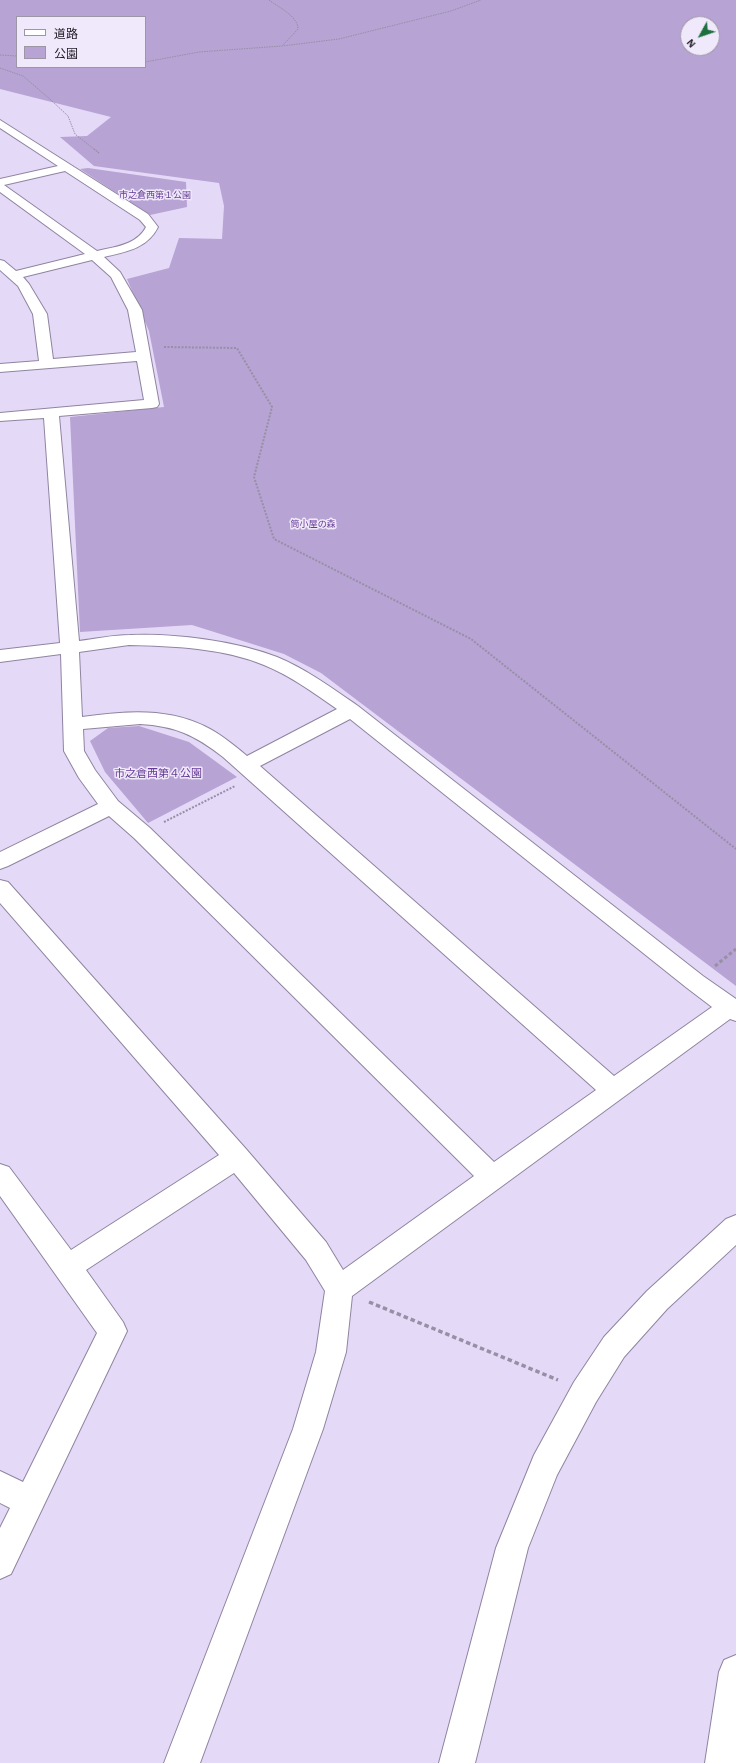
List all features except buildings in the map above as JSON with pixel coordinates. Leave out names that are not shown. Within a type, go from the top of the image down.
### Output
[{"type":"street","points":[[0,123],[144,217],[152,227],[148,236],[140,242],[126,248],[14,275]]},
{"type":"street","points":[[0,182],[68,167]]},
{"type":"street","points":[[0,187],[95,256],[116,275],[135,310],[152,404],[50,414],[0,417]]},
{"type":"street","points":[[0,264],[23,284],[40,314],[46,363]]},
{"type":"street","points":[[0,368],[143,351]]},
{"type":"street","points":[[50,414],[70,648],[74,751],[86,773],[111,806],[142,833],[493,1178]]},
{"type":"street","points":[[0,656],[129,640],[175,642],[227,649],[270,661],[306,679],[351,710],[695,982],[733,1010],[614,1091],[339,1289]]},
{"type":"street","points":[[251,770],[351,710]]},
{"type":"street","points":[[74,724],[133,717],[188,726],[204,734],[251,770],[614,1091]]},
{"type":"street","points":[[0,861],[111,806]]},
{"type":"street","points":[[0,888],[237,1157],[316,1251],[339,1289],[331,1352],[308,1430],[182,1763]]},
{"type":"street","points":[[68,1267],[237,1157]]},
{"type":"street","points":[[0,1175],[68,1267],[112,1331],[0,1563]]},
{"type":"street","points":[[457,1763],[512,1548],[545,1466],[585,1392],[614,1347],[657,1300],[736,1227]]},
{"type":"street","points":[[0,1487],[30,1501]]},
{"type":"street","points":[[723,1763],[736,1672]]},
{"type":"path","points":[[269,0],[293,18],[298,24],[298,29],[282,46]]},
{"type":"path","points":[[146,62],[199,52],[282,46],[352,36],[451,11],[481,0]]},
{"type":"path","points":[[0,55],[16,56]]},
{"type":"path","points":[[0,68],[23,76],[51,100],[68,116],[75,134],[99,153]]},
{"type":"path","points":[[143,351],[237,348],[272,407],[254,477],[274,539],[471,640],[736,849]]},
{"type":"path","points":[[142,833],[251,770]]},
{"type":"path","points":[[339,1289],[585,1392]]},
{"type":"green space","name":"筒小屋の森","points":[[0,0],[736,0],[736,986],[321,673],[284,654],[192,625],[80,632],[70,417],[164,407],[149,331],[127,279],[169,268],[179,238],[222,239],[224,206],[219,183],[94,166],[60,137],[87,136],[111,117],[0,89]]},
{"type":"green space","name":"市之倉西第１公園","points":[[88,168],[186,182],[187,207],[150,215],[80,169]]},
{"type":"green space","name":"市之倉西第４公園","points":[[139,726],[189,742],[237,777],[148,823],[105,772],[90,741],[108,728]]}]
